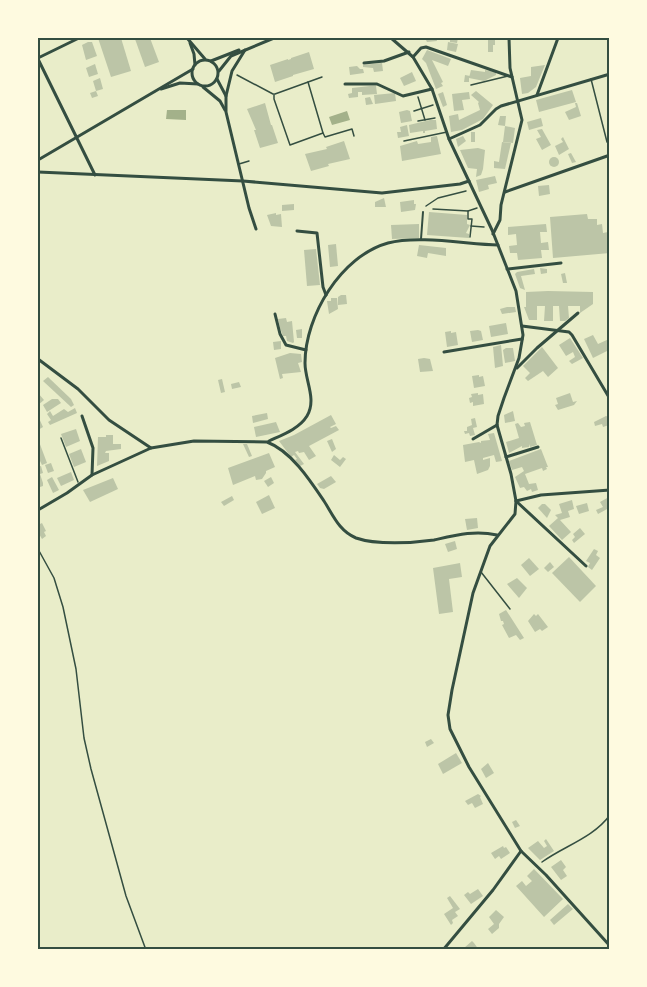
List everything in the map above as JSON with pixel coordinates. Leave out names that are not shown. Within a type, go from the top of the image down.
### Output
[{"type":"street","points":[[79,38],[38,59],[95,175]]},
{"type":"street","points":[[187,38],[194,54],[193,78],[220,101],[226,112]]},
{"type":"street","points":[[189,42],[205,60],[211,61],[274,38]]},
{"type":"street","points":[[392,38],[413,57],[432,89],[449,139],[498,245],[516,291],[522,326],[516,369],[504,398],[497,425],[516,501],[515,514],[490,546],[480,572],[465,624],[450,701],[449,722],[455,742],[521,851],[609,946]]},
{"type":"street","points":[[493,234],[498,225],[522,120],[511,76],[509,38]]},
{"type":"street","points":[[536,96],[558,38]]},
{"type":"street","points":[[413,57],[421,48],[426,47],[511,76]]},
{"type":"street","points":[[156,90],[180,83],[211,85],[231,56],[246,48]]},
{"type":"street","points":[[246,48],[232,71],[226,96],[226,112],[256,229]]},
{"type":"street","points":[[364,63],[384,60],[408,52]]},
{"type":"street","points":[[38,160],[205,60]]},
{"type":"street","points":[[211,61],[219,71]]},
{"type":"street","points":[[449,139],[480,124],[496,109],[609,74]]},
{"type":"street","points":[[217,79],[226,96]]},
{"type":"street","points":[[345,84],[377,84],[404,96],[432,89]]},
{"type":"street","points":[[505,192],[609,155]]},
{"type":"street","points":[[38,172],[243,181],[381,193],[469,181]]},
{"type":"street","points":[[421,241],[423,212]]},
{"type":"street","points":[[297,231],[317,233],[323,287],[326,295]]},
{"type":"street","points":[[267,442],[286,434],[302,423],[310,409],[311,392],[305,367],[306,350],[314,317],[333,284],[352,265],[378,247],[390,243],[421,241],[498,245]]},
{"type":"street","points":[[507,270],[561,263]]},
{"type":"street","points":[[516,369],[578,313]]},
{"type":"street","points":[[275,314],[280,334],[286,345],[306,350]]},
{"type":"street","points":[[522,326],[572,335],[609,399]]},
{"type":"street","points":[[444,352],[522,339]]},
{"type":"street","points":[[38,359],[78,389],[109,420],[151,448]]},
{"type":"street","points":[[82,416],[93,448],[92,475]]},
{"type":"street","points":[[472,439],[497,425]]},
{"type":"street","points":[[38,510],[92,475],[151,448],[194,441],[267,442],[278,446],[288,455],[324,501],[339,526],[355,537],[369,541],[414,542],[483,531],[497,535]]},
{"type":"street","points":[[506,457],[537,447]]},
{"type":"street","points":[[516,501],[541,495],[609,490]]},
{"type":"street","points":[[516,501],[586,566]]},
{"type":"street","points":[[443,950],[493,890],[521,851]]},
{"type":"lane","points":[[471,85],[511,76]]},
{"type":"lane","points":[[591,79],[607,142]]},
{"type":"lane","points":[[404,141],[447,132]]},
{"type":"lane","points":[[239,164],[249,161]]},
{"type":"lane","points":[[61,438],[79,484]]},
{"type":"lane","points":[[480,572],[510,609]]},
{"type":"path","points":[[232,71],[274,94],[290,145],[323,133]]},
{"type":"path","points":[[274,94],[322,77]]},
{"type":"path","points":[[308,82],[325,137],[352,129],[354,136]]},
{"type":"path","points":[[417,93],[425,120]]},
{"type":"path","points":[[414,111],[437,103]]},
{"type":"path","points":[[418,121],[442,117]]},
{"type":"path","points":[[423,212],[424,208],[438,198],[472,189]]},
{"type":"path","points":[[433,208],[468,211],[481,207]]},
{"type":"path","points":[[468,211],[468,219],[472,219],[470,244]]},
{"type":"path","points":[[471,226],[490,228]]},
{"type":"path","points":[[38,549],[54,578],[63,607],[77,678],[84,738],[126,896],[146,950]]},
{"type":"path","points":[[536,866],[597,829],[609,815]]},
{"type":"shaded area","points":[[167,110],[186,110],[186,120],[166,119]]},
{"type":"shaded area","points":[[347,111],[350,120],[332,125],[329,117]]},
{"type":"building","points":[[98,38],[121,38],[131,71],[111,77]]},
{"type":"building","points":[[150,38],[159,62],[145,67],[135,39]]},
{"type":"building","points":[[425,38],[436,38],[437,41],[427,42]]},
{"type":"building","points":[[450,38],[458,38],[457,43],[450,42]]},
{"type":"building","points":[[488,38],[498,38],[493,45],[493,52],[488,52]]},
{"type":"building","points":[[92,42],[97,56],[86,60],[82,45]]},
{"type":"building","points":[[448,42],[458,44],[456,52],[447,50]]},
{"type":"building","points":[[427,50],[451,59],[448,66],[432,60],[443,82],[441,83],[443,86],[436,89],[426,63],[422,59]]},
{"type":"building","points":[[309,52],[314,69],[275,82],[270,65]]},
{"type":"building","points":[[382,63],[383,71],[374,72],[373,68],[363,67],[363,65]]},
{"type":"building","points":[[95,64],[98,74],[89,77],[86,68]]},
{"type":"building","points":[[545,65],[536,87],[522,94],[520,78],[531,76],[531,67]]},
{"type":"building","points":[[357,66],[363,69],[364,73],[350,75],[349,67]]},
{"type":"building","points":[[471,70],[496,72],[496,75],[484,81],[469,78],[469,82],[464,82],[465,75],[470,76]]},
{"type":"building","points":[[412,72],[416,81],[404,86],[400,78]]},
{"type":"building","points":[[100,78],[103,89],[96,91],[93,81]]},
{"type":"building","points":[[376,86],[377,94],[362,95],[362,92],[358,92],[358,97],[349,98],[348,94],[352,93],[352,88]]},
{"type":"building","points":[[572,90],[576,102],[539,112],[536,100]]},
{"type":"building","points":[[96,91],[98,96],[92,98],[90,93]]},
{"type":"building","points":[[476,91],[493,105],[483,119],[462,130],[451,132],[449,116],[458,114],[459,120],[480,110],[479,102],[471,95]]},
{"type":"building","points":[[443,92],[447,105],[443,107],[438,94]]},
{"type":"building","points":[[469,92],[470,99],[462,100],[464,110],[454,111],[452,94]]},
{"type":"building","points":[[395,93],[396,101],[375,104],[374,95]]},
{"type":"building","points":[[370,97],[373,104],[366,105],[365,98]]},
{"type":"building","points":[[265,103],[278,143],[260,148],[254,130],[256,130],[247,109]]},
{"type":"building","points":[[575,103],[577,103],[581,116],[569,120],[565,112],[576,107]]},
{"type":"building","points":[[410,111],[412,121],[401,123],[399,112]]},
{"type":"building","points":[[500,116],[506,116],[505,126],[498,125]]},
{"type":"building","points":[[541,118],[543,126],[529,130],[527,122]]},
{"type":"building","points":[[436,120],[437,129],[425,131],[425,133],[423,131],[410,133],[409,125]]},
{"type":"building","points":[[407,125],[409,136],[398,138],[397,132],[401,132],[400,127]]},
{"type":"building","points":[[505,126],[515,128],[513,143],[503,142]]},
{"type":"building","points":[[542,129],[551,145],[542,150],[536,139],[541,137],[537,130]]},
{"type":"building","points":[[471,132],[475,132],[475,142],[471,142]]},
{"type":"building","points":[[437,136],[441,154],[402,161],[400,146],[417,141],[418,144],[431,142],[431,137]]},
{"type":"building","points":[[463,136],[466,141],[458,147],[456,139]]},
{"type":"building","points":[[563,137],[569,149],[559,155],[555,146],[563,142],[561,139]]},
{"type":"building","points":[[344,141],[350,159],[311,171],[305,154],[327,149],[326,147]]},
{"type":"building","points":[[502,142],[511,143],[505,169],[494,168],[494,161],[499,162]]},
{"type":"building","points":[[478,148],[485,150],[481,175],[476,177],[477,169],[468,168],[460,150]]},
{"type":"building","points":[[571,153],[576,162],[572,163],[568,154]]},
{"type":"building","points":[[554,157],[558,158],[558,166],[554,167],[550,166],[549,162],[550,158]]},
{"type":"building","points":[[495,176],[497,183],[488,185],[489,189],[479,192],[476,180]]},
{"type":"building","points":[[549,185],[550,194],[539,196],[538,186]]},
{"type":"building","points":[[384,198],[386,207],[375,207],[375,202]]},
{"type":"building","points":[[414,200],[415,210],[401,212],[400,202]]},
{"type":"building","points":[[294,204],[294,210],[282,211],[282,205]]},
{"type":"building","points":[[429,212],[467,215],[467,224],[470,225],[466,233],[469,234],[469,238],[427,235]]},
{"type":"building","points":[[276,213],[276,215],[281,214],[282,227],[271,226],[267,215]]},
{"type":"building","points":[[587,214],[588,219],[597,219],[597,225],[602,224],[603,233],[608,232],[610,253],[553,258],[550,217]]},
{"type":"building","points":[[419,224],[419,238],[392,239],[391,225]]},
{"type":"building","points":[[546,224],[547,232],[540,232],[541,243],[548,242],[549,250],[541,250],[542,258],[518,260],[517,253],[510,253],[509,246],[517,245],[516,234],[508,235],[508,227]]},
{"type":"building","points":[[336,244],[338,266],[330,267],[328,245]]},
{"type":"building","points":[[419,245],[446,248],[446,256],[428,253],[427,258],[417,256]]},
{"type":"building","points":[[316,249],[320,285],[307,286],[304,250]]},
{"type":"building","points":[[540,268],[547,269],[547,273],[541,274]]},
{"type":"building","points":[[534,269],[535,274],[521,276],[525,290],[520,288],[515,274]]},
{"type":"building","points":[[565,273],[567,283],[563,283],[561,274]]},
{"type":"building","points":[[526,292],[593,292],[593,304],[580,313],[580,306],[568,306],[569,318],[565,321],[560,321],[559,306],[553,306],[553,321],[544,321],[545,306],[537,306],[537,320],[529,320],[524,307],[526,307]]},
{"type":"building","points":[[346,295],[347,304],[338,305],[338,297]]},
{"type":"building","points":[[331,298],[337,298],[338,309],[329,314],[327,301],[331,301]]},
{"type":"building","points":[[515,307],[516,312],[502,314],[500,309]]},
{"type":"building","points":[[286,318],[287,322],[292,321],[293,343],[287,341],[280,328],[278,319]]},
{"type":"building","points":[[506,323],[508,334],[491,337],[489,326]]},
{"type":"building","points":[[302,329],[302,338],[297,338],[296,330]]},
{"type":"building","points":[[451,331],[451,333],[456,332],[458,345],[447,347],[445,332]]},
{"type":"building","points":[[470,331],[481,331],[483,340],[472,342]]},
{"type":"building","points":[[593,335],[598,344],[609,339],[609,350],[593,358],[584,339]]},
{"type":"building","points":[[570,338],[583,358],[572,364],[569,361],[575,357],[573,352],[566,356],[559,345]]},
{"type":"building","points":[[281,341],[281,349],[274,350],[273,342]]},
{"type":"building","points":[[501,345],[503,366],[495,368],[493,347]]},
{"type":"building","points":[[542,347],[558,368],[548,377],[543,371],[528,381],[525,378],[530,373],[523,366]]},
{"type":"building","points":[[513,348],[515,361],[505,363],[503,350]]},
{"type":"building","points":[[290,353],[301,354],[302,362],[298,363],[301,372],[282,374],[283,378],[280,379],[275,358]]},
{"type":"building","points":[[418,359],[430,359],[433,371],[420,372]]},
{"type":"building","points":[[479,375],[479,377],[483,376],[485,386],[474,388],[472,376]]},
{"type":"building","points":[[48,377],[71,399],[74,405],[71,407],[43,381]]},
{"type":"building","points":[[222,379],[225,392],[221,393],[218,380]]},
{"type":"building","points":[[239,382],[241,387],[232,389],[231,384]]},
{"type":"building","points":[[38,393],[44,400],[38,405]]},
{"type":"building","points":[[478,393],[478,395],[483,394],[484,404],[473,406],[469,398],[472,397],[471,394]]},
{"type":"building","points":[[570,393],[573,402],[577,401],[574,405],[558,410],[555,405],[558,404],[556,398]]},
{"type":"building","points":[[52,399],[58,399],[61,403],[47,412],[43,405]]},
{"type":"building","points":[[75,408],[77,413],[50,425],[48,422],[51,420],[47,414],[50,411],[53,416],[64,409],[68,412]]},
{"type":"building","points":[[513,411],[515,421],[505,423],[504,415]]},
{"type":"building","points":[[267,413],[268,419],[253,423],[252,416]]},
{"type":"building","points":[[331,415],[336,424],[330,427],[336,426],[339,430],[309,446],[316,456],[309,460],[304,452],[295,452],[304,464],[300,466],[294,455],[291,457],[279,441]]},
{"type":"building","points":[[38,416],[43,427],[38,430]]},
{"type":"building","points":[[606,416],[609,417],[609,425],[595,426],[594,422]]},
{"type":"building","points":[[475,418],[477,427],[473,428],[475,435],[465,434],[467,427],[472,425],[471,419]]},
{"type":"building","points":[[276,422],[280,432],[256,437],[254,427]]},
{"type":"building","points":[[530,422],[537,445],[530,447],[529,444],[529,447],[522,448],[522,446],[509,453],[506,442],[519,438],[515,424],[518,423],[521,427],[525,426],[524,423]]},
{"type":"building","points":[[76,429],[80,441],[66,447],[61,434]]},
{"type":"building","points":[[494,433],[502,461],[496,462],[494,455],[483,458],[483,460],[490,458],[490,466],[488,470],[477,474],[474,460],[465,462],[463,445],[490,440],[488,434]]},
{"type":"building","points":[[106,435],[113,435],[113,444],[121,444],[121,449],[106,451],[105,453],[109,453],[109,461],[97,466],[98,437],[106,437]]},
{"type":"building","points":[[38,439],[47,463],[42,465],[38,457]]},
{"type":"building","points":[[332,439],[336,449],[332,452],[327,441]]},
{"type":"building","points":[[243,444],[247,444],[252,456],[249,457]]},
{"type":"building","points":[[81,449],[86,462],[74,467],[69,454]]},
{"type":"building","points":[[541,449],[547,469],[543,471],[542,468],[525,474],[529,484],[536,483],[538,490],[532,492],[531,489],[527,491],[524,487],[520,488],[515,477],[524,471],[522,467],[512,470],[509,461]]},
{"type":"building","points":[[269,453],[275,467],[266,471],[262,479],[256,480],[255,476],[233,485],[228,468]]},
{"type":"building","points":[[334,455],[340,460],[343,457],[346,459],[340,467],[331,460]]},
{"type":"building","points":[[51,463],[54,471],[48,473],[45,465]]},
{"type":"building","points":[[41,466],[43,486],[40,487],[38,467]]},
{"type":"building","points":[[71,472],[74,480],[61,486],[57,478]]},
{"type":"building","points":[[331,476],[336,482],[324,489],[320,488],[317,484]]},
{"type":"building","points":[[52,477],[59,490],[53,493],[47,480]]},
{"type":"building","points":[[271,477],[274,483],[268,487],[264,481]]},
{"type":"building","points":[[113,478],[118,489],[90,502],[83,490]]},
{"type":"building","points":[[269,495],[275,508],[262,514],[256,502]]},
{"type":"building","points":[[232,496],[234,500],[224,506],[221,502]]},
{"type":"building","points":[[609,497],[609,508],[598,514],[596,510],[603,507],[600,502]]},
{"type":"building","points":[[572,500],[574,509],[568,511],[570,517],[560,520],[571,532],[562,540],[549,526],[558,518],[555,515],[562,513],[559,504]]},
{"type":"building","points":[[587,503],[589,511],[579,514],[576,506]]},
{"type":"building","points":[[542,504],[551,510],[547,518],[538,508]]},
{"type":"building","points":[[477,518],[478,528],[467,530],[465,519]]},
{"type":"building","points":[[38,521],[42,523],[46,531],[44,532],[46,536],[42,539],[38,532]]},
{"type":"building","points":[[580,528],[585,534],[574,543],[573,534]]},
{"type":"building","points":[[455,541],[457,549],[448,552],[445,544]]},
{"type":"building","points":[[594,549],[598,551],[596,555],[600,558],[592,570],[588,567],[590,563],[586,561]]},
{"type":"building","points":[[569,557],[596,586],[580,602],[552,573]]},
{"type":"building","points":[[529,558],[539,569],[530,576],[521,565]]},
{"type":"building","points":[[550,562],[554,567],[548,572],[544,568]]},
{"type":"building","points":[[460,563],[462,577],[449,579],[453,612],[439,614],[433,568]]},
{"type":"building","points":[[517,578],[527,588],[519,598],[507,584]]},
{"type":"building","points":[[506,610],[524,638],[520,640],[516,635],[509,638],[499,614]]},
{"type":"building","points":[[534,614],[536,616],[538,614],[548,627],[535,632],[528,621]]},
{"type":"building","points":[[431,739],[434,743],[427,747],[425,742]]},
{"type":"building","points":[[456,753],[462,763],[443,774],[438,764]]},
{"type":"building","points":[[488,763],[494,773],[486,778],[481,769]]},
{"type":"building","points":[[478,794],[483,804],[475,808],[472,803],[468,805],[465,801]]},
{"type":"building","points":[[516,820],[520,826],[515,828],[512,822]]},
{"type":"building","points":[[546,839],[554,851],[540,860],[528,848],[538,841],[544,848],[547,846],[544,841]]},
{"type":"building","points":[[503,846],[510,853],[501,859],[499,856],[495,859],[491,853]]},
{"type":"building","points":[[561,860],[566,867],[563,870],[567,876],[561,880],[551,867]]},
{"type":"building","points":[[534,869],[563,899],[544,917],[516,886],[522,881],[526,886],[532,881],[527,876]]},
{"type":"building","points":[[478,889],[483,896],[471,904],[464,895]]},
{"type":"building","points":[[450,896],[460,909],[455,912],[458,916],[452,920],[451,925],[444,914],[453,908],[447,898]]},
{"type":"building","points":[[568,904],[573,909],[554,925],[550,920]]},
{"type":"building","points":[[496,910],[504,917],[499,928],[492,934],[488,929],[494,924],[489,917]]},
{"type":"building","points":[[472,941],[479,950],[464,948]]}]
